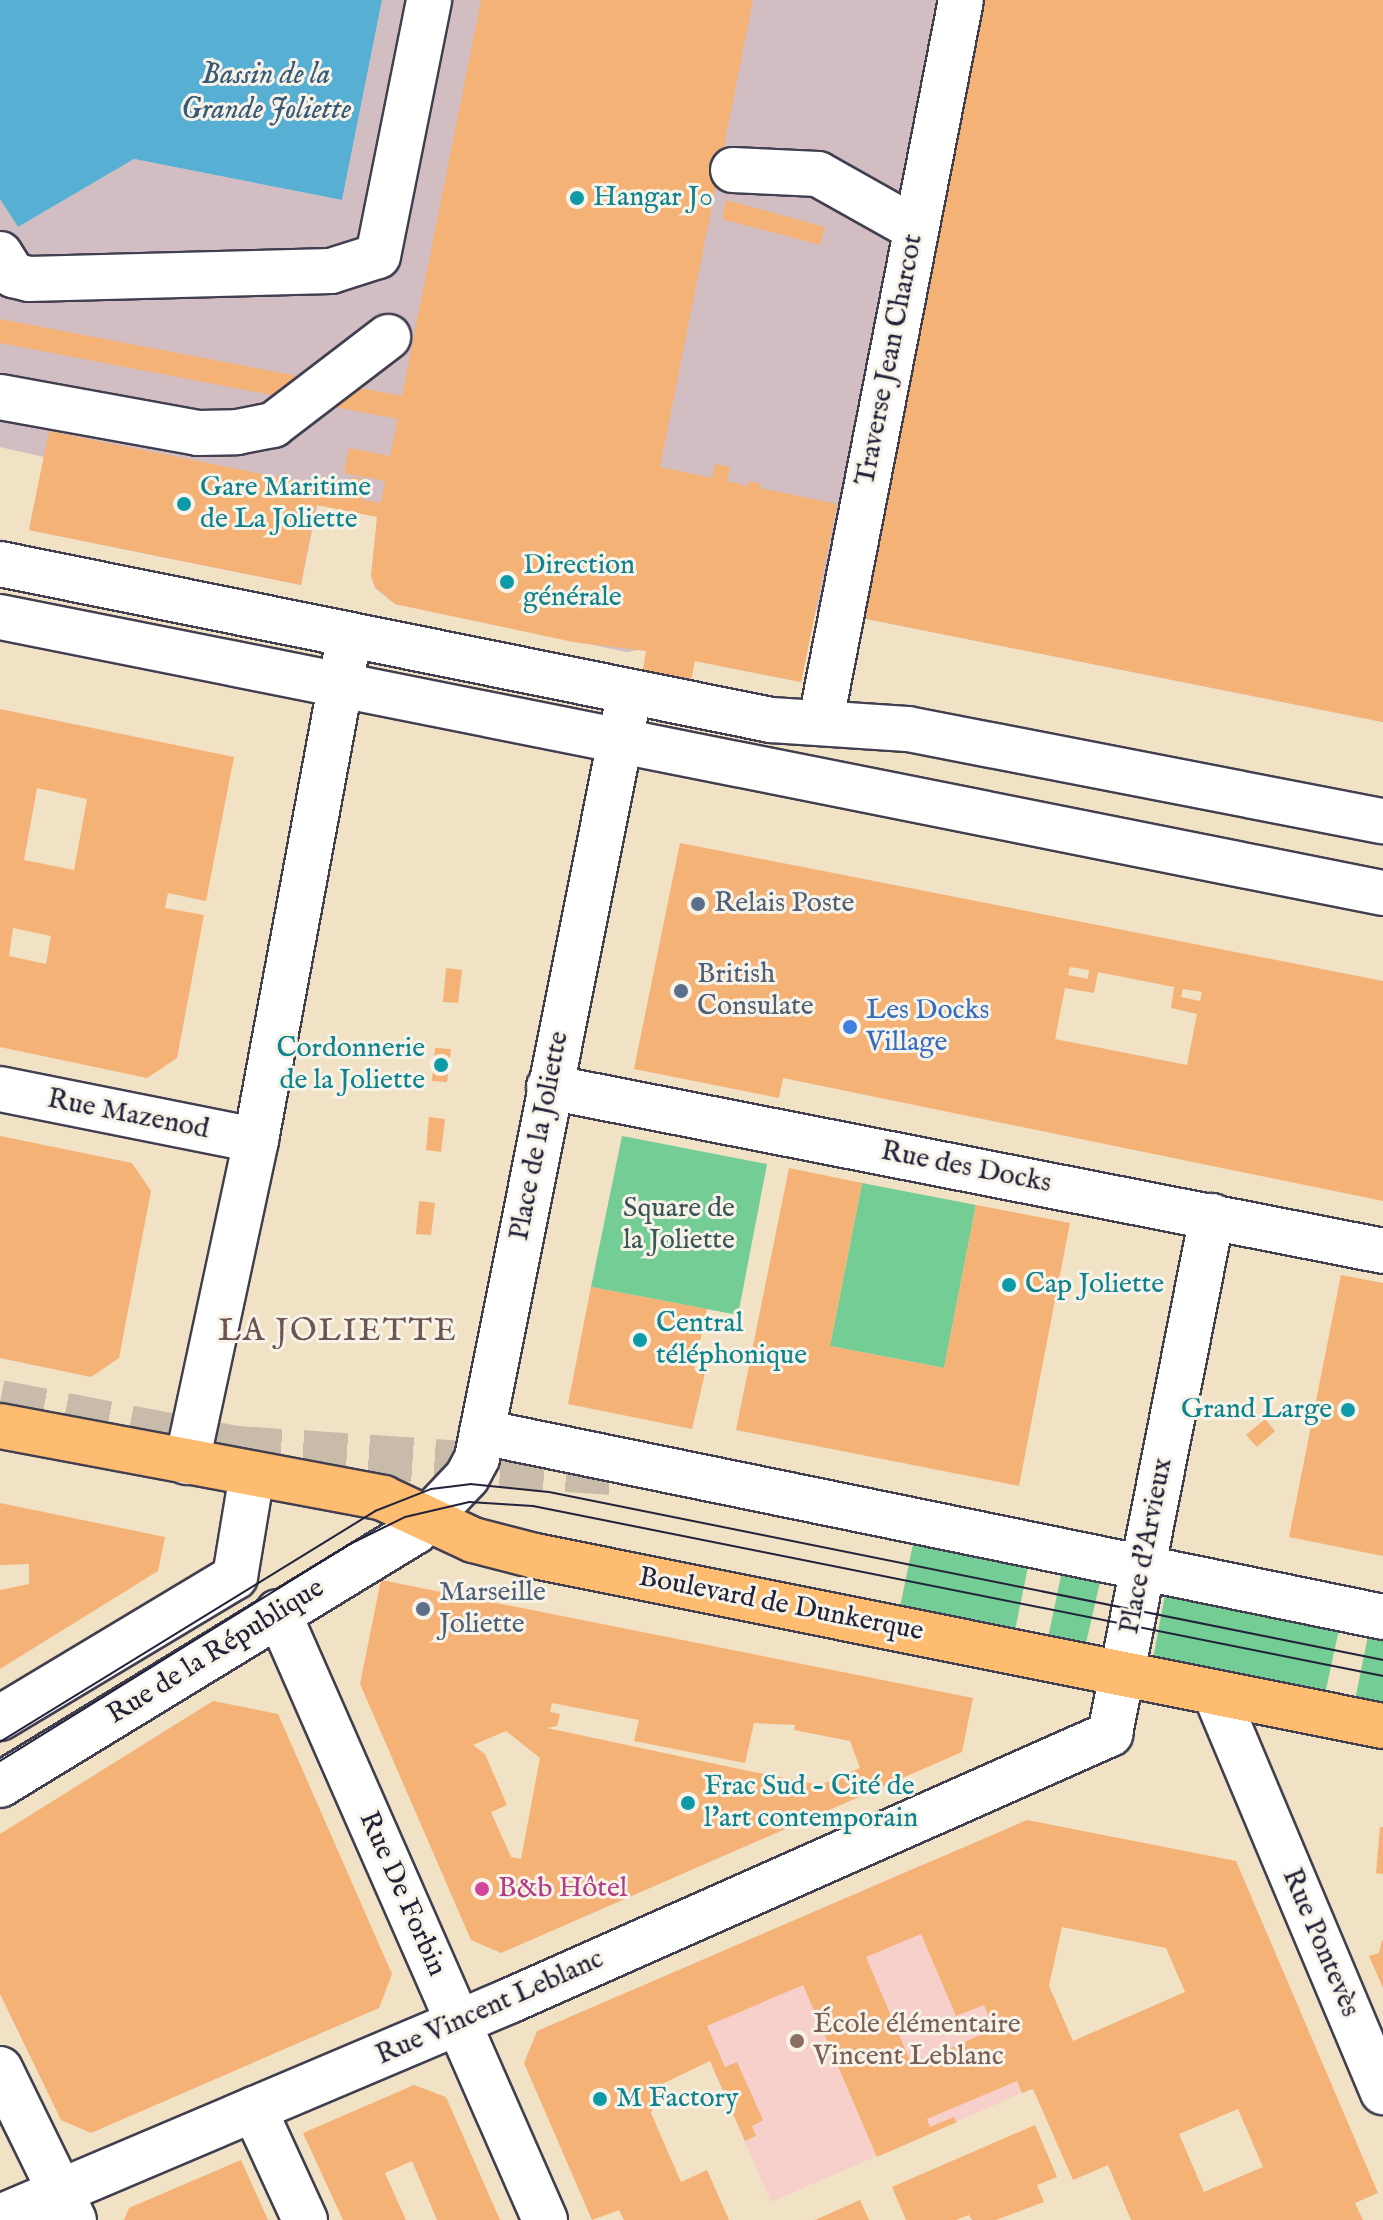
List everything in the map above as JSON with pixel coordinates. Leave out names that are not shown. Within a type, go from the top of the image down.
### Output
[{"type":"main road","name":"Boulevard de Dunkerque","points":[[0,1426],[383,1498],[489,1545],[1383,1726]]},
{"type":"street","points":[[0,254],[13,275],[29,279],[331,271],[378,256],[429,0]]},
{"type":"street","name":"Traverse Jean Charcot","points":[[821,720],[961,0]]},
{"type":"street","points":[[733,170],[818,174],[916,229]]},
{"type":"street","points":[[0,397],[198,433],[237,432],[273,425],[388,337]]},
{"type":"street","points":[[0,564],[244,611],[630,694],[771,720],[821,720],[908,729],[1383,821]]},
{"type":"street","points":[[0,591],[214,633],[244,611]]},
{"type":"street","points":[[0,617],[1383,893]]},
{"type":"street","points":[[187,1462],[256,1140],[350,635]]},
{"type":"street","name":"Place de la Joliette","points":[[431,1519],[467,1477],[482,1432],[630,694]]},
{"type":"street","points":[[771,720],[796,743],[843,759],[1015,792]]},
{"type":"street","name":"Rue des Docks","points":[[549,1087],[1383,1251]]},
{"type":"street","name":"Rue Mazenod","points":[[0,1089],[256,1140]]},
{"type":"street","name":"Place d'Arvieux","points":[[978,1792],[1110,1734],[1212,1216]]},
{"type":"street","points":[[482,1432],[1383,1617]]},
{"type":"street","name":"Rue de la République","points":[[0,1718],[235,1577],[252,1474]]},
{"type":"street","name":"Rue de la République","points":[[0,1785],[431,1519]]},
{"type":"street","name":"Rue De Forbin","points":[[278,1612],[545,2220]]},
{"type":"street","name":"Rue Pontevès","points":[[1215,1693],[1383,2092]]},
{"type":"street","name":"Rue Vincent Leblanc","points":[[0,2217],[67,2206],[254,2109],[457,2023],[978,1792]]},
{"type":"street","points":[[0,2069],[67,2206]]},
{"type":"street","points":[[254,2109],[305,2220]]},
{"type":"shaded area","points":[[382,0],[1383,0],[1383,722],[816,609],[801,682],[695,661],[690,654],[653,647],[627,652],[395,604],[375,588],[371,576],[379,504],[320,492],[301,585],[29,530],[44,457],[0,447],[0,199],[18,227],[134,159],[342,200]]},
{"type":"shaded area","name":"École élémentaire Vincent Leblanc","points":[[923,1864],[1022,2093],[771,2202],[672,1974]]},
{"type":"green space","name":"Square de la Joliette","points":[[622,1136],[767,1164],[738,1315],[591,1287]]},
{"type":"green space","points":[[862,1183],[976,1205],[944,1368],[830,1346]]},
{"type":"green space","points":[[915,1534],[1030,1557],[1015,1630],[900,1607]]},
{"type":"green space","points":[[1063,1566],[1101,1578],[1086,1643],[1048,1638]]},
{"type":"green space","points":[[1167,1584],[1341,1620],[1325,1694],[1153,1659]]},
{"type":"green space","points":[[1370,1626],[1383,1629],[1383,1705],[1355,1700]]},
{"type":"water","name":"Bassin de la Grande Joliette","points":[[0,0],[382,0],[342,200],[134,159],[18,227],[0,199]]},
{"type":"building","points":[[481,0],[753,0],[660,467],[712,478],[715,464],[730,467],[727,481],[748,486],[749,481],[761,484],[760,488],[837,504],[801,682],[695,661],[689,690],[641,681],[646,651],[573,642],[395,604],[375,587],[371,576],[377,517],[316,505],[301,585],[29,530],[49,431],[321,486],[319,492],[348,497],[351,477],[368,480],[363,500],[381,503],[385,481],[344,473],[349,448],[390,456],[398,419],[0,343],[0,319],[402,396]]},
{"type":"building","points":[[980,0],[1383,0],[1383,722],[857,617]]},
{"type":"building","points":[[726,200],[825,227],[820,245],[722,219]]},
{"type":"building","points":[[0,709],[234,757],[206,901],[168,893],[165,908],[204,915],[177,1058],[147,1078],[0,1047]],"holes":[[[37,788],[87,799],[74,870],[24,860]],[[13,928],[51,936],[46,964],[9,956]]]},
{"type":"building","name":"Les Docks Village","points":[[680,843],[1383,981],[1383,1201],[783,1078],[779,1098],[634,1069]],"holes":[[[1070,967],[1089,970],[1088,979],[1068,975]],[[1098,972],[1174,987],[1171,1008],[1197,1014],[1187,1065],[1055,1039],[1065,988],[1094,993]],[[1183,989],[1202,992],[1200,1001],[1181,997]]]},
{"type":"building","points":[[446,968],[462,970],[458,1003],[443,1002]]},
{"type":"building","name":"Cordonnerie de la Joliette","points":[[435,1048],[451,1049],[447,1082],[432,1081]]},
{"type":"building","points":[[429,1117],[445,1119],[441,1152],[426,1150]]},
{"type":"building","points":[[0,1136],[132,1163],[151,1191],[119,1358],[91,1377],[0,1358]]},
{"type":"building","name":"Cap Joliette","points":[[789,1168],[862,1183],[830,1346],[944,1368],[976,1205],[1070,1223],[1019,1486],[736,1430]]},
{"type":"building","points":[[419,1201],[435,1203],[431,1235],[416,1234]]},
{"type":"building","name":"Grand Large","points":[[1341,1275],[1383,1283],[1383,1556],[1289,1537]]},
{"type":"building","name":"Central téléphonique","points":[[591,1287],[707,1309],[694,1370],[705,1373],[692,1429],[568,1404]]},
{"type":"building","points":[[1265,1419],[1275,1431],[1257,1447],[1246,1435]]},
{"type":"building","points":[[0,1503],[165,1537],[158,1571],[0,1669],[0,1590],[29,1584],[29,1564],[0,1565]]},
{"type":"building","points":[[381,1580],[973,1698],[962,1752],[501,1953],[471,1940],[360,1684]],"holes":[[[552,1703],[639,1720],[634,1741],[745,1763],[754,1723],[795,1725],[794,1730],[850,1741],[860,1768],[820,1785],[744,1770],[547,1728],[557,1726],[560,1714],[550,1712]],[[506,1731],[540,1758],[521,1859],[511,1857],[491,1812],[507,1805],[485,1754],[473,1745]]]},
{"type":"building","points":[[213,1701],[278,1714],[392,1974],[379,2008],[91,2133],[61,2120],[0,1994],[0,1834]]},
{"type":"building","points":[[1027,1820],[1236,1861],[1378,2193],[1355,2203],[1363,2220],[1131,2220],[1108,2165],[1073,2180],[1033,2089],[1022,2093],[1017,2081],[927,2119],[930,2127],[954,2117],[957,2122],[877,2157],[803,1985],[707,2026],[725,2067],[737,2062],[763,2120],[752,2126],[756,2136],[745,2141],[710,2061],[664,2083],[651,2113],[681,2182],[707,2170],[729,2220],[624,2220],[619,2210],[592,2220],[524,2063],[537,2031]],"holes":[[[1062,1927],[1166,1948],[1185,1992],[1073,2041],[1049,1986]],[[921,1934],[956,2016],[984,2005],[994,2029],[912,2065],[866,1957]],[[1238,2109],[1263,2167],[1204,2192],[1179,2134]]]},
{"type":"building","points":[[1380,1827],[1383,1827],[1383,1874],[1376,1873]]},
{"type":"building","points":[[1382,1940],[1383,1988],[1369,1956],[1379,1953]]},
{"type":"building","points":[[414,2085],[446,2097],[500,2220],[437,2220],[412,2161],[385,2173],[406,2220],[343,2220],[303,2133]]},
{"type":"building","points":[[1035,2125],[1057,2177],[1037,2185],[1044,2202],[996,2220],[972,2220],[969,2215],[956,2220],[906,2220],[892,2187]]},
{"type":"building","points":[[241,2160],[268,2220],[124,2220],[129,2208]]},
{"type":"building","points":[[860,2200],[869,2220],[815,2220]]},
{"type":"tunnel","points":[[0,1402],[237,1448],[616,1473]]},
{"type":"tram line","points":[[0,1742],[375,1511],[431,1489],[470,1484],[549,1492],[1383,1660]]},
{"type":"tram line","points":[[0,1761],[350,1544],[405,1517],[469,1502],[533,1506],[1383,1676]]},
{"type":"place","name":"Hangar J0","points":[[577,198]]},
{"type":"place","name":"Gare Maritime de La Joliette","points":[[184,504]]},
{"type":"place","name":"Direction générale","points":[[507,582]]},
{"type":"place","name":"Relais Poste","points":[[698,904]]},
{"type":"place","name":"British Consulate","points":[[681,991]]},
{"type":"place","name":"Les Docks Village","points":[[850,1027]]},
{"type":"place","name":"Cordonnerie de la Joliette","points":[[441,1065]]},
{"type":"place","name":"Cap Joliette","points":[[1009,1285]]},
{"type":"place","name":"Central téléphonique","points":[[640,1340]]},
{"type":"place","name":"Grand Large","points":[[1348,1410]]},
{"type":"place","name":"Marseille Joliette","points":[[423,1609]]},
{"type":"place","name":"Frac Sud - Cité de l'art contemporain","points":[[688,1803]]},
{"type":"place","name":"B&b Hôtel","points":[[482,1889]]},
{"type":"place","name":"École élémentaire Vincent Leblanc","points":[[797,2041]]},
{"type":"place","name":"M Factory","points":[[600,2099]]},
{"type":"district","name":"LA JOLIETTE","points":[[338,1332]]}]
